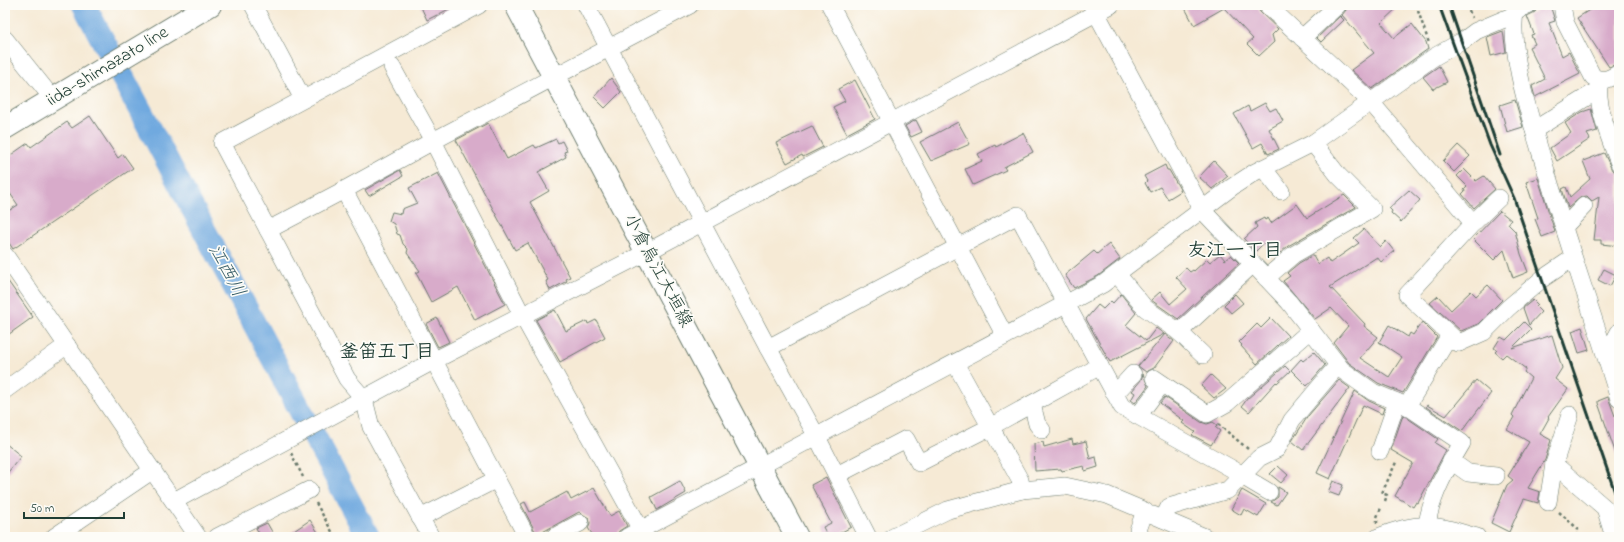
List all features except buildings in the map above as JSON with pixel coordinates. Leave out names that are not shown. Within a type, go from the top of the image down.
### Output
[{"type":"main road","name":"iida-shimazato line","points":[[5,128],[210,5]]},
{"type":"main road","name":"小倉烏江大垣線","points":[[516,5],[798,537]]},
{"type":"street","points":[[253,5],[303,99]]},
{"type":"street","points":[[431,537],[371,427],[360,402],[222,143],[478,5]]},
{"type":"street","points":[[586,5],[768,348],[817,437],[868,537]]},
{"type":"street","points":[[268,230],[690,5]]},
{"type":"street","points":[[830,5],[1005,336]]},
{"type":"street","points":[[174,501],[360,402],[435,360],[647,252],[891,122],[1094,9],[1111,5]]},
{"type":"street","points":[[1267,5],[1370,101],[1473,223]]},
{"type":"street","points":[[1302,38],[1338,5]]},
{"type":"street","points":[[392,67],[433,142],[522,315],[638,534],[1103,284],[1203,211],[1232,187],[1263,168],[1313,143],[1370,101],[1434,57],[1464,40],[1476,31],[1515,10],[1528,5]]},
{"type":"street","points":[[1562,5],[1565,22],[1593,77],[1599,85],[1609,136],[1619,163]]},
{"type":"street","points":[[1094,9],[1203,211],[1289,302],[1338,365],[1373,392],[1402,404],[1462,443],[1451,462],[1430,508],[1427,525]]},
{"type":"street","points":[[1515,10],[1515,51],[1534,130],[1573,258],[1619,399]]},
{"type":"street","points":[[5,39],[53,100]]},
{"type":"street","points":[[1534,130],[1619,73]]},
{"type":"street","points":[[1266,278],[1293,255],[1372,209],[1338,175],[1313,143]]},
{"type":"street","points":[[1263,168],[1281,191]]},
{"type":"street","points":[[344,190],[527,537]]},
{"type":"street","points":[[1459,343],[1407,295],[1473,223],[1499,198]]},
{"type":"street","points":[[1564,227],[1584,206]]},
{"type":"street","points":[[768,348],[1018,215],[1122,407],[1270,492]]},
{"type":"street","points":[[5,255],[198,537]]},
{"type":"street","points":[[1380,451],[1402,404],[1447,340],[1459,343],[1484,332],[1542,279],[1573,258]]},
{"type":"street","points":[[1179,332],[1253,264]]},
{"type":"street","points":[[1117,274],[1145,308],[1179,332],[1203,355]]},
{"type":"street","points":[[1138,416],[1158,381],[1207,414],[1227,403],[1310,330]]},
{"type":"street","points":[[1606,356],[1619,332]]},
{"type":"street","points":[[5,390],[68,345]]},
{"type":"street","points":[[955,363],[1020,480],[1022,490]]},
{"type":"street","points":[[1163,519],[1169,507],[1228,490],[1259,458],[1276,449],[1292,420],[1338,365]]},
{"type":"street","points":[[836,475],[906,439],[919,463],[990,427],[1100,366]]},
{"type":"street","points":[[1115,394],[1133,374]]},
{"type":"street","points":[[1032,404],[1037,424],[1042,430]]},
{"type":"street","points":[[1548,502],[1554,464],[1570,415]]},
{"type":"street","points":[[1451,462],[1468,473],[1496,476]]},
{"type":"street","points":[[1554,464],[1606,508],[1614,537]]},
{"type":"street","points":[[54,537],[153,470]]},
{"type":"street","points":[[420,518],[497,479]]},
{"type":"street","points":[[892,537],[948,510],[1022,490],[1065,486],[1107,495],[1205,537]]},
{"type":"street","points":[[217,537],[309,490]]},
{"type":"street","points":[[1141,537],[1138,530],[1145,511]]},
{"type":"street","points":[[554,537],[580,523]]},
{"type":"street","points":[[1378,537],[1393,531],[1421,524],[1438,526],[1477,537]]},
{"type":"path","points":[[1416,5],[1434,57]]},
{"type":"path","points":[[1207,414],[1259,458]]},
{"type":"path","points":[[1385,501],[1387,495],[1382,493],[1397,460]]},
{"type":"path","points":[[1548,502],[1578,529],[1577,537]]},
{"type":"waterway","name":"江西川","points":[[84,5],[368,537]]},
{"type":"railway","points":[[1439,5],[1490,145],[1514,198],[1619,504]]},
{"type":"railway","points":[[1449,5],[1500,155]]},
{"type":"district","name":"友江一丁目","points":[[1235,251]]},
{"type":"district","name":"釜笛五丁目","points":[[387,352]]}]
